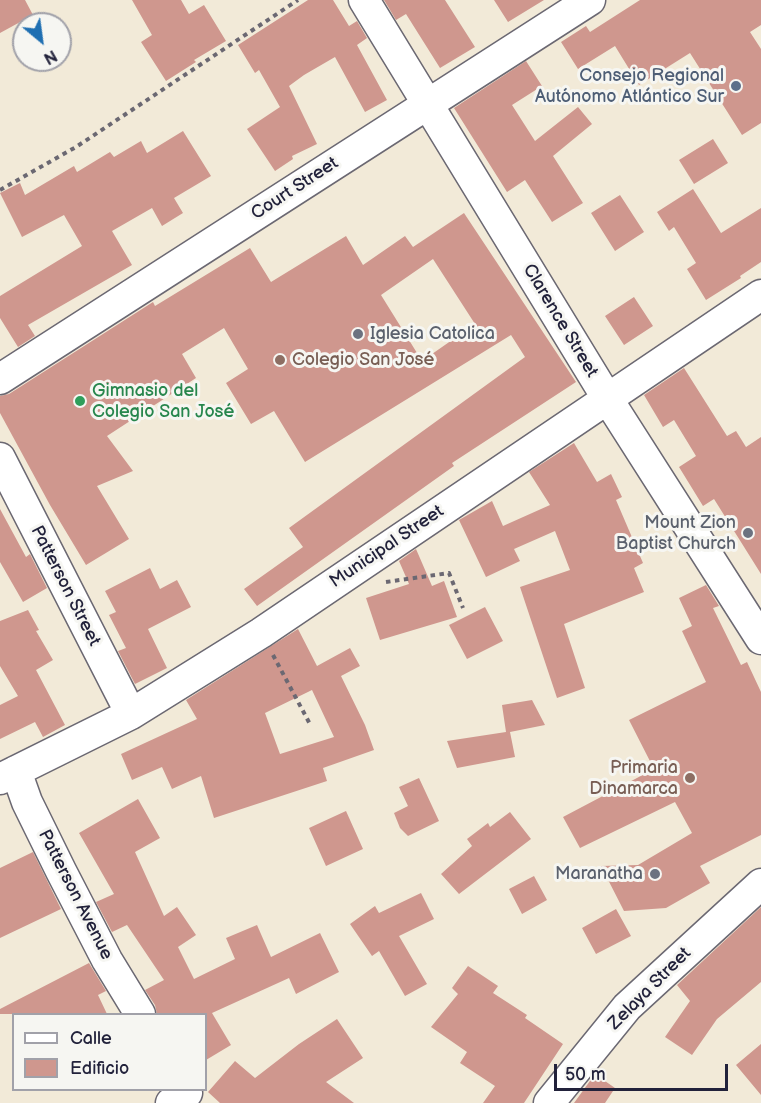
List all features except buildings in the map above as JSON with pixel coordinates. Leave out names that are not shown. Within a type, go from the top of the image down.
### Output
[{"type":"street","name":"Clarence Street","points":[[363,0],[607,398],[761,639]]},
{"type":"street","name":"Court Street","points":[[0,378],[590,0]]},
{"type":"street","name":"Municipal Street","points":[[8,775],[131,714],[261,633],[761,295]]},
{"type":"street","name":"Patterson Street","points":[[0,459],[131,714]]},
{"type":"street","name":"Patterson Avenue","points":[[8,775],[27,802],[107,960],[139,1013]]},
{"type":"street","name":"Zelaya Street","points":[[549,1103],[627,1007],[761,884]]},
{"type":"path","points":[[0,190],[76,147],[298,0]]},
{"type":"path","points":[[381,583],[449,573],[463,608]]},
{"type":"path","points":[[261,633],[311,726]]},
{"type":"place","name":"Consejo Regional Autónomo Atlántico Sur","points":[[736,86]]},
{"type":"place","name":"Iglesia Catolica","points":[[358,334]]},
{"type":"place","name":"Colegio San José","points":[[280,360]]},
{"type":"place","name":"Gimnasio del Colegio San José","points":[[80,401]]},
{"type":"place","name":"Mount Zion Baptist Church","points":[[748,533]]},
{"type":"place","name":"Primaria Dinamarca","points":[[690,778]]},
{"type":"place","name":"Maranatha","points":[[655,874]]}]
